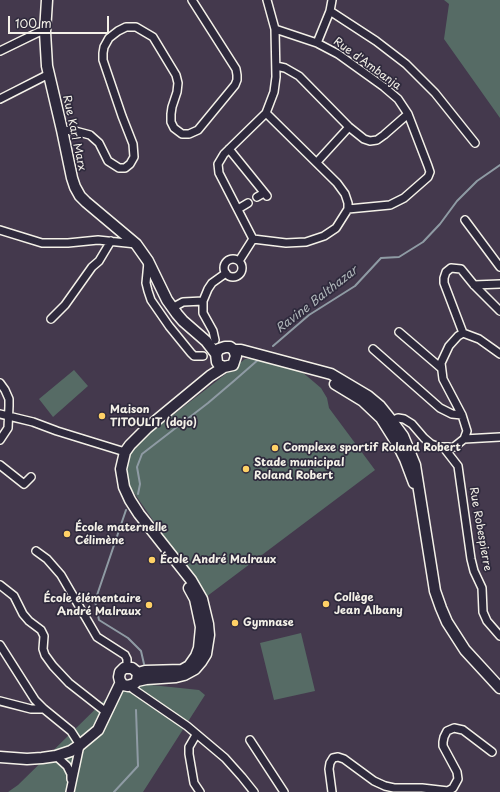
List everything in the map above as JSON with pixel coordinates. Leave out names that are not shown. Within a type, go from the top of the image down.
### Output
[{"type":"main road","name":"Rue Karl Marx","points":[[46,1],[45,32],[49,74],[72,178],[80,196],[136,244],[148,261],[172,308],[183,321],[206,341],[219,361]]},
{"type":"main road","points":[[194,331],[215,340],[232,351]]},
{"type":"main road","points":[[135,680],[132,668],[127,667],[122,669],[119,674],[121,682],[124,686],[135,680],[176,677],[195,669],[206,654],[208,624],[202,599],[191,580],[139,514],[130,500],[124,487],[121,469],[123,451],[126,441],[147,428],[210,376],[219,361],[219,349],[250,353],[298,366],[343,388],[363,401],[389,423],[405,459],[422,505],[435,591],[441,608],[447,622],[465,650],[500,688]]},
{"type":"main road","points":[[219,361],[233,365],[232,351]]},
{"type":"main road","points":[[0,757],[27,760],[56,756],[80,745],[98,730],[121,682]]},
{"type":"street","points":[[62,130],[75,130],[90,135],[99,143],[108,161],[113,166],[125,168],[130,164],[134,157],[133,144],[122,116],[102,53],[109,38],[126,27],[136,28],[153,36],[176,75],[177,88],[171,114],[174,128],[182,134],[189,134],[198,130],[235,85],[238,75],[236,69],[192,0]]},
{"type":"street","points":[[253,239],[218,169],[218,164],[220,158],[266,113],[274,92],[276,66],[275,29],[267,0]]},
{"type":"street","points":[[317,43],[330,11],[332,0]]},
{"type":"street","points":[[330,11],[376,41],[406,64],[436,92],[475,143]]},
{"type":"street","name":"Rue d'Ambanja","points":[[275,29],[317,43],[338,54],[384,87],[398,99],[408,114],[430,172],[428,177],[404,198],[390,206],[348,209]]},
{"type":"street","points":[[0,51],[39,32],[45,32]]},
{"type":"street","points":[[276,66],[285,68],[299,76],[349,127],[364,139],[370,141],[377,140],[408,114]]},
{"type":"street","points":[[0,99],[49,74]]},
{"type":"street","points":[[253,239],[286,243],[306,242],[324,236],[336,228],[348,209],[345,194],[337,183],[266,113]]},
{"type":"street","points":[[317,162],[349,127]]},
{"type":"street","points":[[229,149],[266,195],[257,197]]},
{"type":"street","points":[[238,208],[248,202]]},
{"type":"street","points":[[465,220],[500,268]]},
{"type":"street","points":[[0,230],[42,243],[68,244],[98,240],[136,244]]},
{"type":"street","points":[[238,261],[253,239]]},
{"type":"street","points":[[51,319],[65,305],[92,267],[99,261],[111,241]]},
{"type":"street","points":[[232,259],[238,261],[241,265],[242,269],[240,273],[233,277],[226,273],[224,266],[232,259]]},
{"type":"street","points":[[148,261],[146,284],[151,300],[169,326],[191,353],[194,356],[203,356]]},
{"type":"street","points":[[500,311],[474,285],[461,268],[451,268],[446,272],[444,278],[445,287],[463,333],[479,339],[500,354]]},
{"type":"street","points":[[215,340],[213,331],[203,313],[203,301],[212,283],[226,273]]},
{"type":"street","points":[[474,285],[500,284]]},
{"type":"street","points":[[172,308],[183,302],[203,301]]},
{"type":"street","points":[[399,332],[441,368]]},
{"type":"street","points":[[463,333],[454,340],[446,352],[441,368],[443,379],[462,415],[467,431],[464,440]]},
{"type":"street","points":[[373,349],[440,408],[452,414],[462,415]]},
{"type":"street","points":[[0,383],[9,399],[8,428],[0,440]]},
{"type":"street","points":[[0,414],[33,422],[57,431],[123,451]]},
{"type":"street","points":[[389,423],[398,418],[408,420],[427,441],[444,448],[454,447],[464,440],[500,437]]},
{"type":"street","name":"Rue Robespierre","points":[[454,447],[474,571],[482,588],[483,612],[487,621],[500,636]]},
{"type":"street","name":"Rue Robespierre","points":[[444,448],[458,466]]},
{"type":"street","points":[[0,465],[24,484],[31,477]]},
{"type":"street","points":[[36,551],[47,559],[61,575],[98,637],[125,655],[127,659],[127,667]]},
{"type":"street","points":[[0,585],[14,596],[28,621],[41,630],[44,636],[43,649],[45,655],[53,666],[69,683],[106,712]]},
{"type":"street","points":[[0,645],[35,700],[71,731],[80,745],[70,791]]},
{"type":"street","points":[[135,680],[133,689],[187,726],[225,758],[254,792]]},
{"type":"street","points":[[0,700],[31,709],[44,709]]},
{"type":"street","points":[[332,792],[329,769],[333,758],[338,757],[344,759],[374,781],[385,786],[448,791],[453,788],[458,779],[457,772],[443,746],[444,737],[447,731],[454,728],[463,730],[492,752]]},
{"type":"street","points":[[196,735],[189,747],[189,754],[194,783],[200,792]]},
{"type":"street","points":[[250,740],[284,792]]},
{"type":"street","points":[[56,756],[67,766],[71,774],[70,791]]},
{"type":"green space","points":[[444,0],[500,0],[500,118],[444,39],[449,4]]},
{"type":"green space","name":"Stade municipal Roland Robert","points":[[245,359],[253,359],[301,371],[321,388],[327,398],[329,408],[375,470],[206,597],[130,487],[127,476],[127,463],[130,452],[137,443]]},
{"type":"green space","points":[[74,370],[88,386],[53,417],[39,399]]},
{"type":"green space","points":[[301,633],[315,691],[274,700],[260,643]]},
{"type":"green space","points":[[123,682],[199,690],[205,695],[143,792],[8,792],[18,785]]},
{"type":"waterway","name":"Ravine Balthazar","points":[[273,346],[309,315],[355,286],[381,258],[399,257],[423,242],[440,224],[457,201],[477,181],[500,165]]},
{"type":"waterway","name":"Ravine Balthazar","points":[[138,494],[140,484],[137,467],[142,454],[208,403],[259,359]]},
{"type":"waterway","name":"Ravine Balthazar","points":[[126,510],[95,601],[99,620],[128,638],[141,651],[144,664]]},
{"type":"waterway","name":"Ravine Balthazar","points":[[114,792],[138,766],[136,710]]},
{"type":"place","name":"Maison TITOULIT (dojo)","points":[[102,416]]},
{"type":"place","name":"Complexe sportif Roland Robert","points":[[275,448]]},
{"type":"place","name":"Stade municipal Roland Robert","points":[[246,469]]},
{"type":"place","name":"École maternelle Célimène","points":[[67,534]]},
{"type":"place","name":"École André Malraux","points":[[152,560]]},
{"type":"place","name":"Collège Jean Albany","points":[[326,604]]},
{"type":"place","name":"École élémentaire André Malraux","points":[[149,605]]},
{"type":"place","name":"Gymnase","points":[[235,623]]}]
